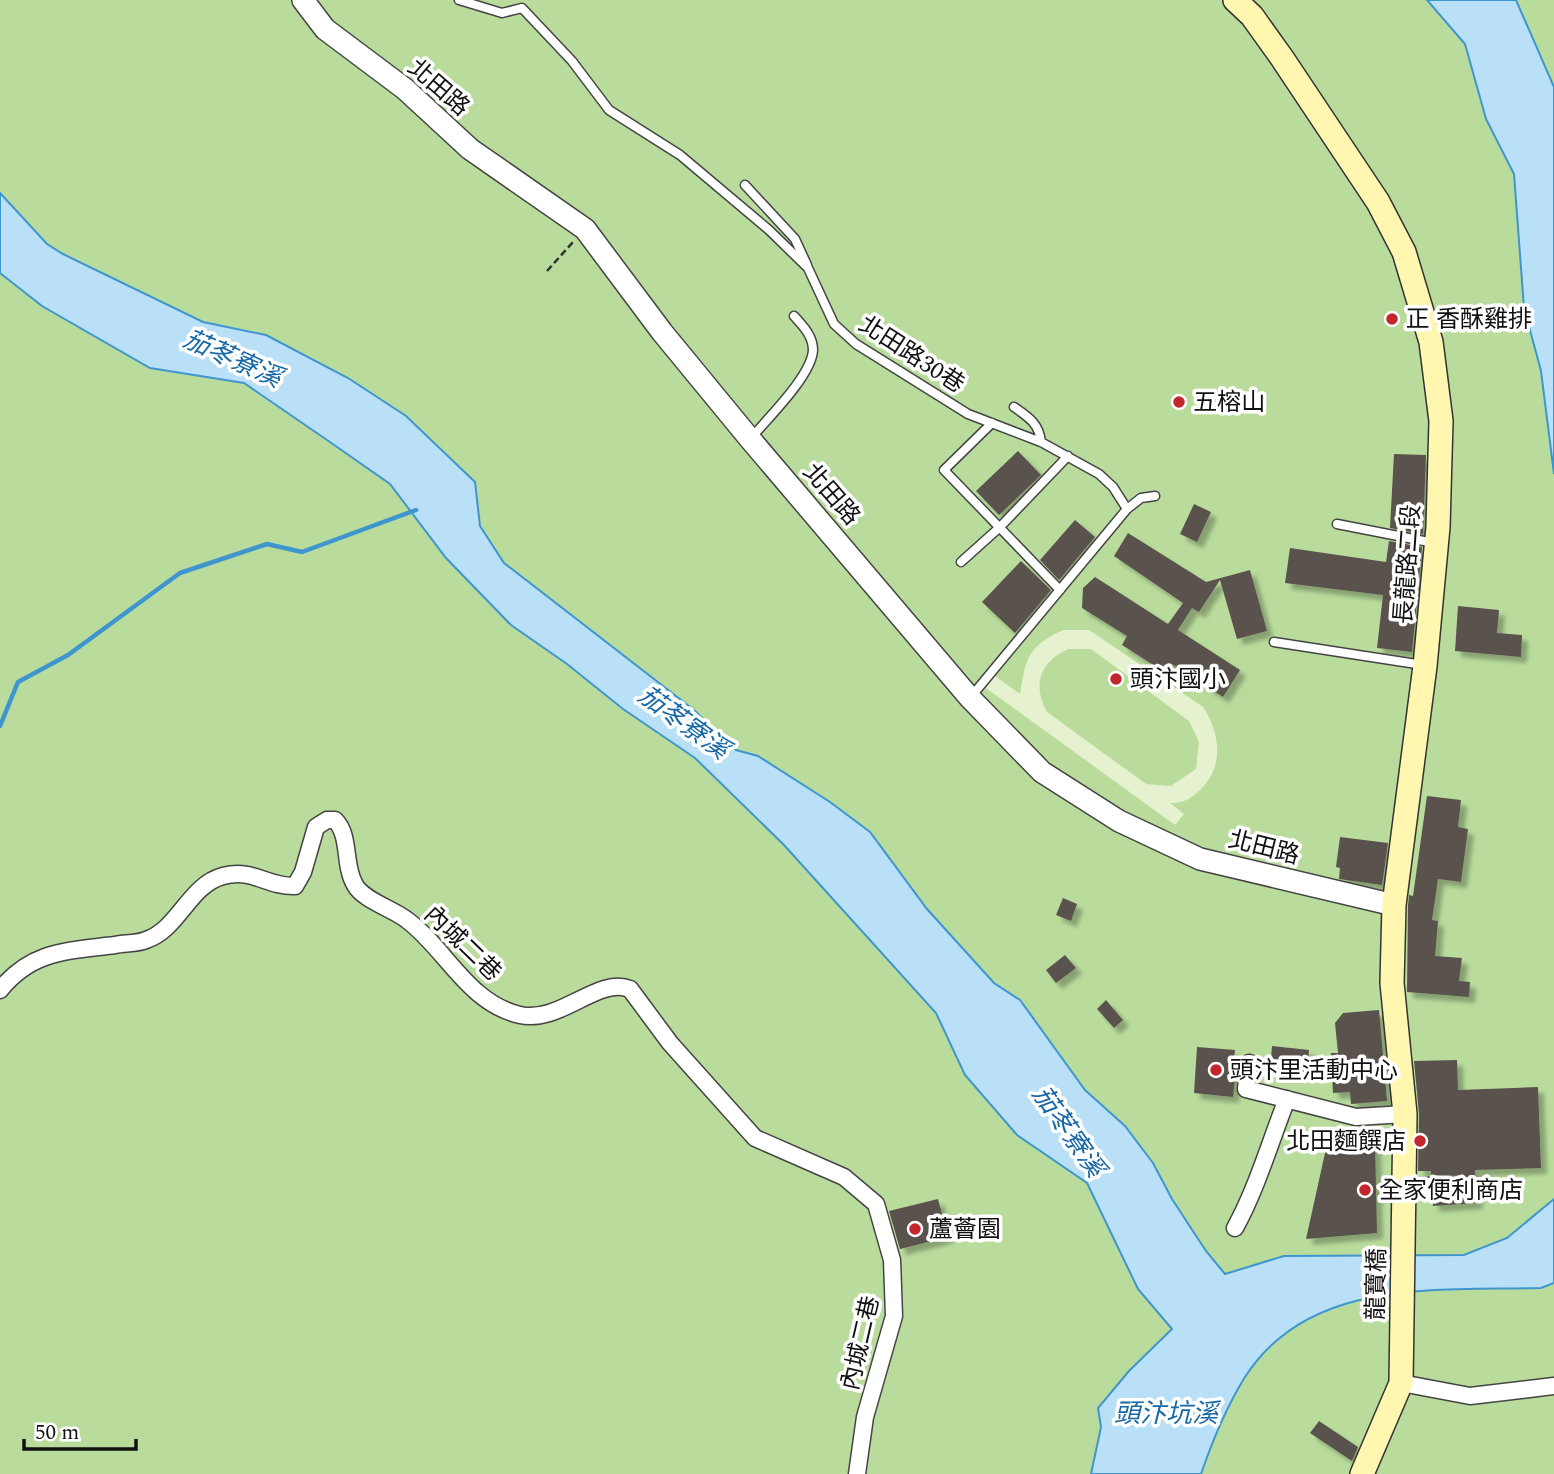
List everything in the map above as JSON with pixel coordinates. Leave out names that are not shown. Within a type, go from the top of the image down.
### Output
[{"type":"main road","name":"長龍路二段","points":[[1235,0],[1252,16],[1282,58],[1378,202],[1404,252],[1431,342],[1441,421],[1436,544],[1425,666],[1394,905],[1392,983],[1405,1114],[1403,1186]]},
{"type":"main road","name":"龍寶橋","points":[[1401,1383],[1403,1186]]},
{"type":"main road","points":[[1362,1474],[1401,1383]]},
{"type":"street","name":"北田路","points":[[303,0],[325,29],[405,89],[470,149],[585,229],[662,332],[750,439],[970,698],[1042,772],[1119,821],[1200,859],[1394,905]]},
{"type":"street","name":"內城二巷","points":[[0,990],[14,972],[48,953],[147,940],[170,925],[197,892],[220,877],[242,872],[280,887],[295,886],[303,872],[316,827],[327,820],[335,820],[342,827],[350,874],[356,888],[409,921],[479,994],[521,1015],[550,1014],[612,986],[630,989],[670,1043],[755,1138],[844,1177],[876,1204],[892,1260],[894,1315],[865,1418],[857,1474]]},
{"type":"street","points":[[1249,1063],[1246,1089],[1356,1117],[1405,1114]]},
{"type":"street","points":[[1235,1228],[1251,1198],[1287,1099]]},
{"type":"street","points":[[1403,1186],[1463,1186]]},
{"type":"street","points":[[1401,1383],[1470,1396],[1554,1386]]},
{"type":"lane","name":"北田路30巷","points":[[459,0],[502,13],[522,8],[572,61],[609,110],[680,155],[769,230],[808,268],[834,324],[856,344],[968,414],[1041,442],[1099,474],[1113,487],[1127,509]]},
{"type":"lane","points":[[745,186],[794,239],[808,268]]},
{"type":"lane","points":[[750,439],[808,366],[813,350],[809,334],[794,316]]},
{"type":"lane","points":[[1014,407],[1031,418],[1040,430],[1041,442]]},
{"type":"lane","points":[[992,423],[944,470],[1060,590]]},
{"type":"lane","points":[[961,562],[1000,527],[1068,456]]},
{"type":"lane","points":[[970,698],[1127,509],[1141,498],[1155,496]]},
{"type":"lane","points":[[1337,524],[1436,544]]},
{"type":"lane","points":[[1274,642],[1425,666]]},
{"type":"path","points":[[547,271],[585,229]]},
{"type":"green space","points":[[0,0],[1554,0],[1554,1474],[0,1474]]},
{"type":"green space","points":[[1063,630],[1089,630],[1203,707],[1216,738],[1216,760],[1208,781],[1197,793],[1183,801],[1170,803],[1184,814],[1175,825],[986,688],[995,676],[1020,694],[1030,655],[1051,636]],"holes":[[[1068,649],[1091,649],[1189,721],[1199,742],[1196,769],[1171,786],[1146,784],[1047,712],[1040,693],[1041,675],[1045,668],[1058,654]]]},
{"type":"water","points":[[1427,0],[1516,0],[1554,87],[1554,474],[1541,371],[1524,308],[1514,174],[1486,119],[1465,44]]},
{"type":"water","points":[[0,193],[47,244],[63,254],[203,322],[266,335],[348,378],[406,416],[475,482],[480,526],[504,563],[694,710],[736,750],[758,756],[830,802],[870,832],[927,909],[994,983],[1020,1000],[1085,1090],[1125,1126],[1153,1163],[1172,1199],[1206,1251],[1225,1274],[1284,1256],[1464,1255],[1507,1238],[1554,1199],[1554,1283],[1541,1288],[1419,1291],[1378,1296],[1339,1306],[1304,1321],[1272,1345],[1245,1377],[1220,1424],[1201,1474],[1091,1474],[1101,1427],[1098,1408],[1129,1371],[1172,1329],[1138,1289],[1087,1183],[1017,1135],[965,1075],[936,1013],[784,845],[695,758],[623,709],[567,664],[511,625],[446,558],[390,484],[244,383],[150,368],[42,306],[0,273]]},
{"type":"building","points":[[1018,451],[1041,475],[999,515],[976,491]]},
{"type":"building","points":[[1394,454],[1426,455],[1423,534],[1390,528]]},
{"type":"building","points":[[1194,504],[1211,512],[1197,542],[1180,534]]},
{"type":"building","points":[[1075,520],[1095,537],[1059,580],[1040,560]]},
{"type":"building","points":[[1128,533],[1206,582],[1250,570],[1267,631],[1237,639],[1220,580],[1199,612],[1192,608],[1178,630],[1240,670],[1223,697],[1172,664],[1166,673],[1122,645],[1127,636],[1082,608],[1083,588],[1095,577],[1168,624],[1183,603],[1186,605],[1114,556]]},
{"type":"building","points":[[1389,541],[1422,547],[1412,652],[1377,648],[1383,595],[1285,583],[1290,548],[1386,562]]},
{"type":"building","points":[[1021,561],[1051,590],[1015,633],[982,602]]},
{"type":"building","points":[[1458,606],[1499,610],[1497,633],[1522,635],[1521,657],[1455,651]]},
{"type":"building","points":[[1427,796],[1461,800],[1458,827],[1468,829],[1461,882],[1438,879],[1432,920],[1438,921],[1435,956],[1462,958],[1459,981],[1470,982],[1469,997],[1407,992],[1409,895],[1413,896]]},
{"type":"building","points":[[1340,837],[1388,843],[1382,885],[1339,879],[1340,868],[1336,867]]},
{"type":"building","points":[[1063,898],[1077,904],[1071,921],[1056,915]]},
{"type":"building","points":[[1065,955],[1076,968],[1056,983],[1046,970]]},
{"type":"building","points":[[1106,1000],[1123,1020],[1114,1028],[1097,1009]]},
{"type":"building","points":[[1379,1010],[1387,1101],[1351,1104],[1350,1092],[1333,1093],[1331,1053],[1338,1053],[1335,1023],[1343,1013]]},
{"type":"building","points":[[1272,1046],[1309,1050],[1307,1074],[1270,1070]]},
{"type":"building","name":"頭汴里活動中心","points":[[1197,1047],[1235,1050],[1234,1058],[1237,1060],[1233,1097],[1194,1093]]},
{"type":"building","points":[[1457,1060],[1458,1090],[1538,1087],[1541,1168],[1475,1170],[1477,1203],[1433,1206],[1432,1196],[1468,1195],[1473,1185],[1464,1176],[1431,1175],[1431,1171],[1418,1171],[1419,1114],[1414,1061]]},
{"type":"building","points":[[1375,1143],[1377,1233],[1306,1239],[1327,1144]]},
{"type":"building","name":"蘆薈園","points":[[938,1199],[948,1237],[900,1249],[889,1211]]},
{"type":"building","points":[[1319,1421],[1358,1447],[1352,1461],[1310,1433]]},
{"type":"waterway","points":[[0,726],[18,682],[68,655],[180,573],[267,544],[302,552],[416,510]]},
{"type":"place","name":"正 香酥雞排","points":[[1392,319]]},
{"type":"place","name":"五榕山","points":[[1179,402]]},
{"type":"place","name":"頭汴國小","points":[[1116,679]]},
{"type":"place","name":"頭汴里活動中心","points":[[1216,1070]]},
{"type":"place","name":"北田麵饌店","points":[[1420,1141]]},
{"type":"place","name":"全家便利商店","points":[[1365,1190]]},
{"type":"place","name":"蘆薈園","points":[[915,1229]]},
{"type":"water label","name":"茄苳寮溪","points":[[233,358]]},
{"type":"water label","name":"茄苳寮溪","points":[[684,722]]},
{"type":"water label","name":"茄苳寮溪","points":[[1069,1131]]},
{"type":"water label","name":"頭汴坑溪","points":[[1166,1413]]}]
